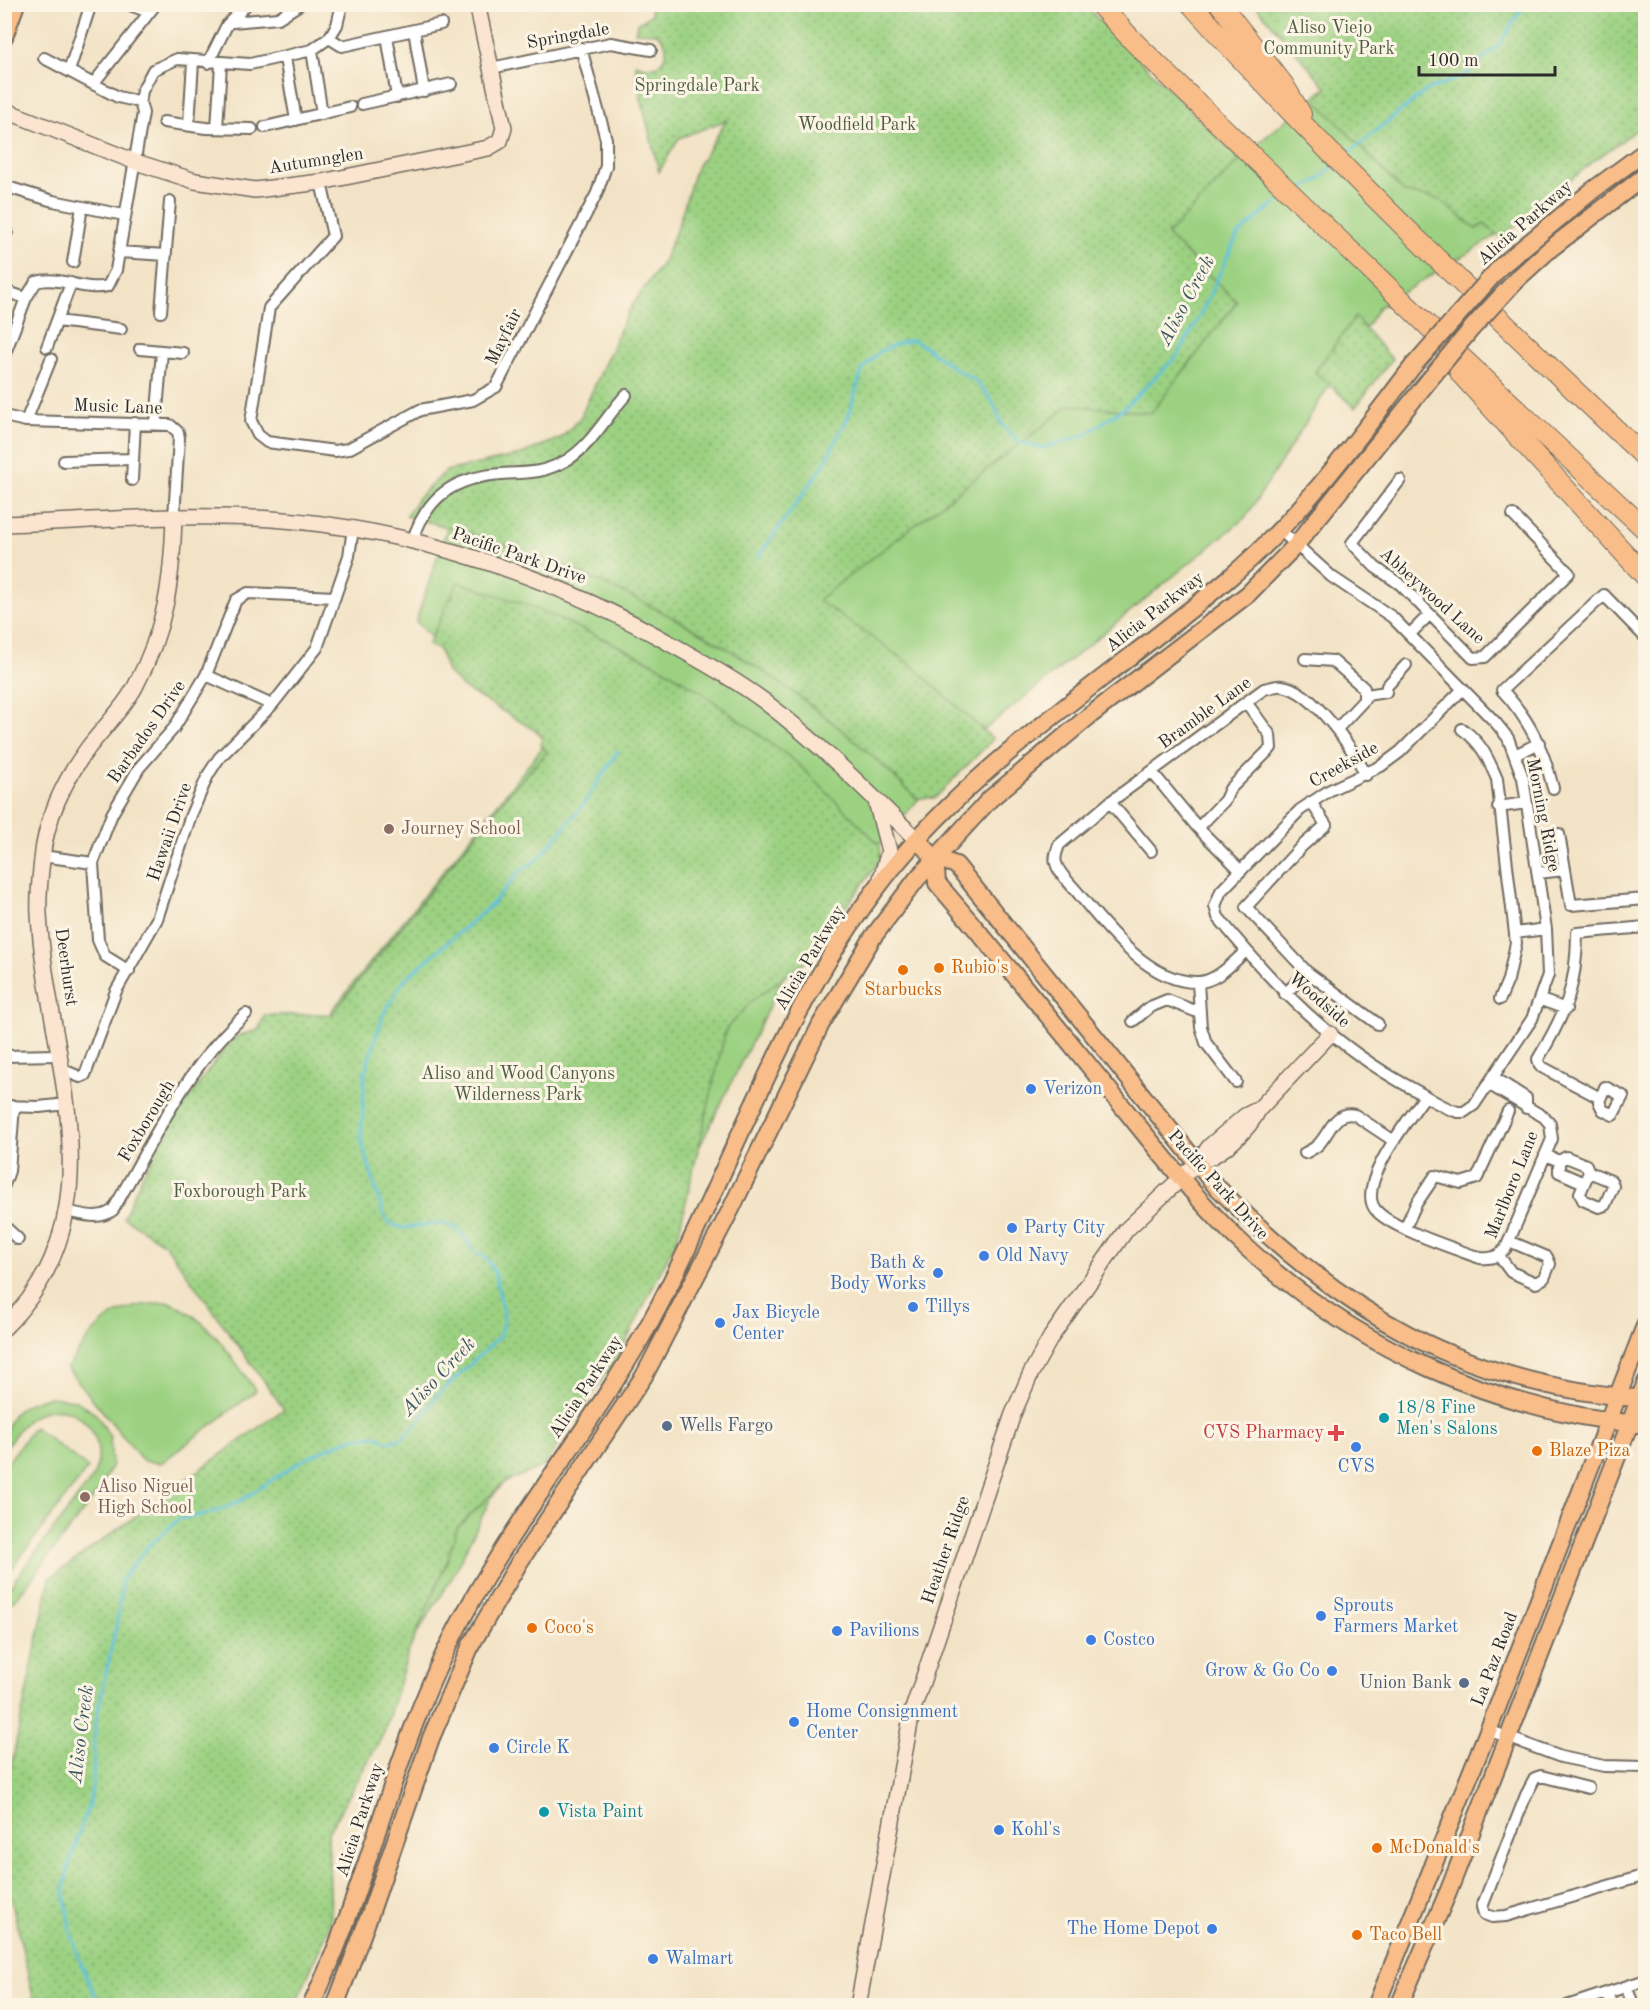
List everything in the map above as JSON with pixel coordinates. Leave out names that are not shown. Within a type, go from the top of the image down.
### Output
[{"type":"highway","points":[[1099,4],[1134,42],[1232,134],[1448,345],[1646,530]]},
{"type":"highway","points":[[1115,4],[1232,134]]},
{"type":"highway","points":[[1191,4],[1277,89]]},
{"type":"highway","points":[[1220,4],[1277,89],[1317,139],[1409,232],[1646,458]]},
{"type":"highway","points":[[1448,345],[1461,374],[1646,578]]},
{"type":"highway","points":[[1535,353],[1646,446]]},
{"type":"highway","points":[[1562,484],[1646,562]]},
{"type":"main road","points":[[4,38],[16,4]]},
{"type":"main road","name":"Alicia Parkway","points":[[315,2004],[351,1911],[410,1730],[453,1635],[479,1587],[626,1365],[660,1304],[799,1011],[829,959],[879,885],[917,840],[967,788],[1033,730],[1232,576],[1280,530],[1365,430],[1413,366],[1502,266],[1583,197],[1646,151]]},
{"type":"main road","name":"Alicia Parkway","points":[[335,2006],[370,1914],[431,1738],[471,1645],[520,1561],[644,1376],[726,1219],[821,1024],[846,979],[884,921],[935,858],[990,800],[1021,772],[1248,594],[1296,545],[1472,328],[1516,280],[1577,227],[1646,175]]},
{"type":"main road","name":"Pacific Park Drive","points":[[917,840],[935,858],[954,863],[997,913],[1196,1164],[1246,1217],[1312,1274],[1381,1322],[1441,1351],[1547,1386],[1642,1399]]},
{"type":"main road","name":"Pacific Park Drive","points":[[935,858],[937,883],[1181,1178],[1254,1254],[1294,1287],[1350,1326],[1416,1362],[1489,1393],[1558,1411],[1638,1424]]},
{"type":"main road","name":"La Paz Road","points":[[1376,2006],[1488,1730],[1646,1323]]},
{"type":"main road","points":[[1350,1326],[1369,1325],[1415,1349],[1441,1351]]},
{"type":"main road","points":[[1399,2006],[1638,1424],[1646,1382]]},
{"type":"street","points":[[69,71],[91,4]]},
{"type":"street","points":[[93,84],[152,8],[126,4]]},
{"type":"street","points":[[208,63],[227,25],[247,4]]},
{"type":"street","points":[[232,22],[278,18],[300,4]]},
{"type":"street","points":[[4,356],[26,298],[36,282],[46,280],[93,288],[108,286],[116,270],[124,215],[136,162],[143,113],[140,102],[146,80],[153,70],[177,59],[221,64],[250,64],[285,58],[312,50],[329,38],[337,25],[342,4]]},
{"type":"street","points":[[477,4],[491,68]]},
{"type":"street","points":[[329,38],[342,46],[441,24]]},
{"type":"street","points":[[414,30],[424,91]]},
{"type":"street","points":[[387,36],[397,97]]},
{"type":"street","name":"Springdale","points":[[491,68],[611,43],[651,50]]},
{"type":"street","name":"Mayfair","points":[[321,182],[333,236],[269,308],[251,421],[258,435],[267,442],[335,451],[348,448],[420,410],[472,400],[496,387],[597,193],[606,166],[606,139],[581,48]]},
{"type":"street","points":[[312,50],[322,114]]},
{"type":"street","points":[[44,58],[118,97],[140,102]]},
{"type":"street","points":[[285,58],[296,120]]},
{"type":"street","points":[[189,125],[193,62]]},
{"type":"street","points":[[217,128],[221,64]]},
{"type":"street","name":"Autumnglen","points":[[4,110],[136,162],[195,181],[223,187],[273,189],[321,182],[488,148],[500,141],[504,129],[491,68]]},
{"type":"street","points":[[362,104],[451,84]]},
{"type":"street","points":[[265,127],[350,107]]},
{"type":"street","points":[[164,122],[252,129]]},
{"type":"street","points":[[4,186],[82,207],[124,215]]},
{"type":"street","points":[[161,312],[170,201]]},
{"type":"street","points":[[73,262],[82,207]]},
{"type":"street","points":[[118,252],[166,255]]},
{"type":"street","points":[[47,347],[71,283]]},
{"type":"street","points":[[4,291],[26,298]]},
{"type":"street","points":[[57,321],[121,329]]},
{"type":"street","points":[[140,350],[183,353]]},
{"type":"street","points":[[156,423],[162,351]]},
{"type":"street","points":[[26,421],[51,359]]},
{"type":"street","points":[[418,544],[426,509],[444,492],[466,481],[492,475],[517,476],[542,471],[568,459],[589,441],[606,416],[626,395]]},
{"type":"street","name":"Music Lane","points":[[4,416],[26,421],[170,424],[178,432],[174,517]]},
{"type":"street","points":[[132,480],[135,423]]},
{"type":"street","points":[[64,461],[132,459]]},
{"type":"street","name":"Abbeywood Lane","points":[[1400,480],[1352,543],[1362,555],[1401,585],[1473,658],[1485,657],[1569,573],[1513,515]]},
{"type":"street","name":"Pacific Park Drive","points":[[4,524],[174,517],[269,519],[353,530],[418,544],[527,576],[598,605],[726,676],[763,700],[874,795],[917,840]]},
{"type":"street","name":"Deerhurst","points":[[4,1328],[32,1298],[48,1272],[65,1211],[72,1148],[38,913],[42,856],[56,803],[88,749],[134,689],[162,627],[172,576],[174,517]]},
{"type":"street","name":"Hawaii Drive","points":[[60,1062],[80,1077],[85,1075],[116,991],[157,919],[191,815],[208,775],[219,758],[272,705],[317,648],[349,556],[353,530]]},
{"type":"street","name":"Morning Ridge","points":[[1280,530],[1332,577],[1392,617],[1410,634],[1496,723],[1515,755],[1527,803],[1538,873],[1546,929],[1548,975],[1541,1000],[1532,1019],[1474,1105],[1464,1112]]},
{"type":"street","name":"Barbados Drive","points":[[129,971],[105,956],[98,940],[93,863],[112,814],[139,768],[174,728],[206,675],[236,600],[248,593],[335,597]]},
{"type":"street","points":[[1553,788],[1539,743],[1518,706],[1502,690],[1604,594],[1646,638]]},
{"type":"street","points":[[1410,634],[1429,615]]},
{"type":"street","points":[[1305,659],[1333,661],[1364,688],[1366,695]]},
{"type":"street","points":[[1337,729],[1366,695],[1386,692],[1387,686],[1406,665]]},
{"type":"street","points":[[206,675],[272,705]]},
{"type":"street","name":"Bramble Lane","points":[[1198,983],[1167,974],[1125,947],[1058,869],[1056,855],[1065,838],[1110,802],[1264,689],[1281,685],[1299,692],[1337,729],[1351,745],[1366,775]]},
{"type":"street","name":"Creekside","points":[[1241,871],[1311,802],[1366,775],[1400,752],[1463,688]]},
{"type":"street","points":[[1198,828],[1225,800],[1230,789],[1271,748],[1270,735],[1246,702]]},
{"type":"street","points":[[1462,729],[1475,738],[1487,756],[1497,779],[1498,807],[1515,933],[1515,956],[1500,999]]},
{"type":"street","points":[[1515,755],[1539,743]]},
{"type":"street","points":[[1152,772],[1198,828],[1241,871]]},
{"type":"street","points":[[874,795],[889,850],[879,885]]},
{"type":"street","points":[[1110,802],[1151,851]]},
{"type":"street","points":[[1311,802],[1326,825],[1247,903],[1249,910],[1308,972],[1378,1024]]},
{"type":"street","points":[[1498,807],[1527,803]]},
{"type":"street","points":[[1559,834],[1571,905],[1646,899]]},
{"type":"street","points":[[42,856],[93,863]]},
{"type":"street","points":[[1538,873],[1564,870]]},
{"type":"street","name":"Woodside","points":[[1241,871],[1221,891],[1215,906],[1218,916],[1246,951],[1286,994],[1330,1034],[1394,1079],[1450,1110],[1464,1112]]},
{"type":"street","points":[[1600,1098],[1540,1066],[1538,1059],[1566,1009],[1576,972],[1577,933],[1646,927]]},
{"type":"street","points":[[1515,933],[1546,929]]},
{"type":"street","points":[[1236,1082],[1206,1043],[1200,1012],[1198,983],[1217,976],[1246,951]]},
{"type":"street","points":[[1286,994],[1308,972]]},
{"type":"street","points":[[1133,1021],[1150,1007],[1167,1000],[1200,1012]]},
{"type":"street","points":[[1541,1000],[1566,1009]]},
{"type":"street","name":"Foxborough","points":[[65,1211],[95,1217],[106,1215],[113,1210],[179,1098],[223,1034],[246,1014]]},
{"type":"street","name":"Heather Ridge","points":[[858,2006],[912,1712],[1013,1414],[1031,1373],[1052,1337],[1125,1230],[1196,1164],[1210,1146],[1245,1116],[1259,1109],[1330,1034]]},
{"type":"street","points":[[4,1056],[60,1062]]},
{"type":"street","name":"Marlboro Lane","points":[[1425,1096],[1394,1141],[1371,1188],[1371,1198],[1375,1209],[1405,1228],[1470,1254],[1490,1259],[1499,1256],[1509,1241],[1552,1138],[1550,1124],[1545,1117],[1526,1108],[1526,1098],[1490,1081]]},
{"type":"street","points":[[4,1185],[9,1172],[9,1106],[67,1104]]},
{"type":"street","points":[[1405,1228],[1416,1204],[1435,1176],[1461,1183],[1477,1178],[1508,1111]]},
{"type":"street","points":[[1305,1154],[1318,1145],[1340,1116],[1348,1113],[1355,1115],[1394,1141]]},
{"type":"street","points":[[1545,1155],[1559,1161]]},
{"type":"street","points":[[1559,1161],[1566,1157],[1586,1165],[1589,1172],[1611,1181],[1613,1186],[1605,1205],[1599,1207],[1583,1200],[1580,1193],[1589,1172]]},
{"type":"street","points":[[1559,1161],[1559,1172],[1584,1183]]},
{"type":"street","points":[[4,1226],[18,1239]]},
{"type":"street","points":[[1499,1256],[1511,1272],[1536,1283],[1544,1278],[1550,1264],[1547,1257],[1509,1241]]},
{"type":"street","points":[[1488,1730],[1572,1760],[1604,1766],[1646,1767]]},
{"type":"street","points":[[1588,1788],[1541,1776],[1535,1778],[1526,1795],[1482,1907],[1484,1914],[1492,1917],[1506,1916],[1646,1875]]},
{"type":"street","points":[[1567,2006],[1646,1980]]},
{"type":"street","points":[[1626,1986],[1634,2006]]},
{"type":"street","points":[[1607,1993],[1612,2006]]},
{"type":"green space","points":[[651,5],[1084,5],[1240,160],[1167,235],[1237,302],[1151,413],[1070,405],[818,600],[910,664],[993,739],[935,798],[916,798],[862,747],[805,701],[744,659],[681,622],[615,589],[547,560],[477,536],[406,516],[418,498],[446,471],[519,455],[561,438],[580,418],[629,310],[663,262],[678,226],[695,170],[727,120],[679,138],[659,172],[636,78],[636,64],[656,67],[665,55],[666,46],[657,33],[635,32],[637,24],[651,15]]},
{"type":"green space","name":"Aliso Viejo Community Park","points":[[1255,5],[1645,5],[1645,124],[1591,163],[1501,238],[1484,224],[1476,229],[1439,199],[1405,193],[1316,100],[1327,88]]},
{"type":"green space","points":[[1454,5],[1645,5],[1645,115],[1532,214],[1379,307],[1246,517],[968,743],[811,922],[573,1402],[491,1498],[452,1578],[357,1729],[46,2006],[350,1357],[330,1170],[328,1041],[332,1010],[550,738],[466,675],[416,621],[452,513],[1141,241],[1320,92]]},
{"type":"green space","points":[[1355,317],[1392,359],[1355,408],[1315,372]]},
{"type":"green space","name":"Aliso and Wood Canyons Wilderness Park","points":[[458,582],[530,606],[615,644],[663,668],[701,692],[796,762],[880,845],[881,859],[830,929],[817,953],[753,1000],[726,1029],[678,1236],[624,1346],[544,1466],[503,1483],[457,1528],[448,1559],[408,1653],[384,1733],[328,1833],[331,1914],[327,1932],[295,2005],[35,2006],[5,1871],[4,1801],[50,1578],[284,1409],[165,1244],[124,1218],[156,1150],[227,1045],[237,1036],[258,1030],[265,1015],[332,1014],[508,794],[547,752],[541,745],[542,738],[538,732],[465,689],[447,672],[439,649],[428,645]]},
{"type":"green space","points":[[169,1302],[183,1309],[208,1328],[256,1391],[161,1463],[143,1461],[67,1368],[88,1339],[107,1319],[133,1308]]},
{"type":"green space","points":[[49,1397],[75,1400],[97,1415],[110,1437],[112,1464],[101,1488],[19,1595],[5,1609],[5,1593],[91,1480],[97,1466],[98,1451],[95,1437],[88,1425],[78,1416],[66,1411],[51,1410],[31,1418],[5,1449],[7,1428],[15,1413],[28,1403]]},
{"type":"green space","points":[[34,1427],[88,1468],[5,1577],[5,1466]]},
{"type":"waterway","name":"Aliso Creek","points":[[1344,157],[1427,90],[1464,76],[1498,46],[1525,4]]},
{"type":"waterway","name":"Aliso Creek","points":[[1299,191],[1318,180],[1335,165]]},
{"type":"waterway","name":"Aliso Creek","points":[[758,557],[823,466],[848,417],[862,370],[879,352],[899,343],[913,340],[926,347],[952,367],[975,380],[993,402],[1002,425],[1019,442],[1041,448],[1085,435],[1124,408],[1178,355],[1200,316],[1237,236],[1273,205],[1285,198]]},
{"type":"waterway","name":"Aliso Creek","points":[[100,2006],[80,1961],[70,1929],[64,1890],[69,1864],[89,1804],[93,1783],[95,1726],[119,1611],[122,1579],[148,1546],[179,1519],[215,1512],[240,1501],[298,1463],[353,1438],[376,1436],[389,1442],[403,1438],[435,1398],[500,1336],[504,1317],[495,1273],[487,1259],[475,1252],[458,1229],[443,1223],[403,1228],[389,1223],[383,1213],[361,1139],[365,1071],[384,1013],[404,980],[491,905],[521,870],[537,860],[581,808],[618,751]]},
{"type":"place","name":"Journey School","points":[[389,829]]},
{"type":"place","name":"Rubio's","points":[[939,968]]},
{"type":"place","name":"Starbucks","points":[[903,970]]},
{"type":"place","name":"Verizon","points":[[1031,1089]]},
{"type":"place","name":"Party City","points":[[1012,1228]]},
{"type":"place","name":"Old Navy","points":[[984,1256]]},
{"type":"place","name":"Bath & Body Works","points":[[938,1273]]},
{"type":"place","name":"Tillys","points":[[913,1307]]},
{"type":"place","name":"Jax Bicycle Center","points":[[720,1323]]},
{"type":"place","name":"18/8 Fine Men's Salons","points":[[1384,1418]]},
{"type":"place","name":"Wells Fargo","points":[[667,1426]]},
{"type":"place","name":"CVS Pharmacy","points":[[1336,1433]]},
{"type":"place","name":"CVS","points":[[1356,1447]]},
{"type":"place","name":"Blaze Piza","points":[[1537,1451]]},
{"type":"place","name":"Aliso Niguel High School","points":[[85,1497]]},
{"type":"place","name":"Sprouts Farmers Market","points":[[1321,1616]]},
{"type":"place","name":"Coco's","points":[[532,1628]]},
{"type":"place","name":"Pavilions","points":[[837,1631]]},
{"type":"place","name":"Costco","points":[[1091,1640]]},
{"type":"place","name":"Grow & Go Co","points":[[1332,1671]]},
{"type":"place","name":"Union Bank","points":[[1464,1683]]},
{"type":"place","name":"Home Consignment Center","points":[[794,1722]]},
{"type":"place","name":"Circle K","points":[[494,1748]]},
{"type":"place","name":"Vista Paint","points":[[544,1812]]},
{"type":"place","name":"Kohl's","points":[[999,1830]]},
{"type":"place","name":"McDonald's","points":[[1377,1848]]},
{"type":"place","name":"The Home Depot","points":[[1212,1929]]},
{"type":"place","name":"Taco Bell","points":[[1357,1935]]},
{"type":"place","name":"Walmart","points":[[653,1959]]},
{"type":"park label","name":"Springdale Park","points":[[697,86]]},
{"type":"park label","name":"Woodfield Park","points":[[857,125]]},
{"type":"park label","name":"Foxborough Park","points":[[240,1192]]}]
